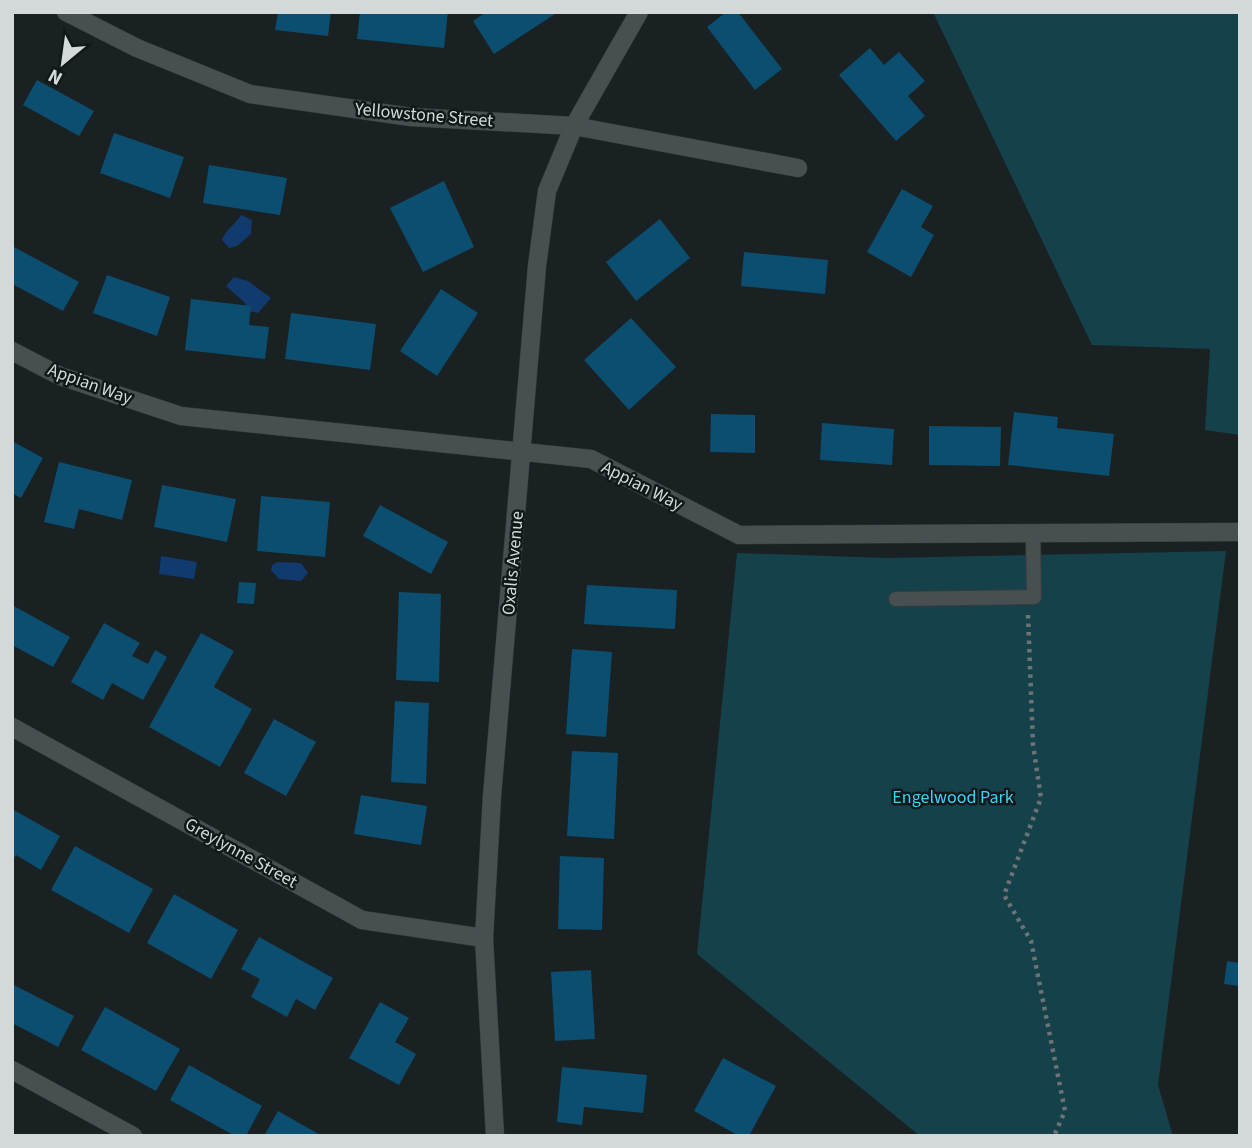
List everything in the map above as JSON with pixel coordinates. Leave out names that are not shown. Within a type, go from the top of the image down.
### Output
[{"type":"street","name":"Yellowstone Street","points":[[66,12],[137,48],[250,94],[411,117],[574,126],[797,168]]},
{"type":"street","name":"Oxalis Avenue","points":[[495,1136],[484,938],[492,796],[537,266],[547,191],[574,126],[639,12]]},
{"type":"street","name":"Appian Way","points":[[12,351],[60,376],[181,416],[591,459],[738,535],[1240,532]]},
{"type":"street","name":"Greylynne Street","points":[[12,727],[362,920],[484,938]]},
{"type":"street","points":[[12,1070],[133,1136]]},
{"type":"lane","points":[[896,598],[1034,597],[1033,533]]},
{"type":"path","points":[[1028,598],[1033,745],[1041,798],[1004,895],[1031,941],[1065,1111],[1054,1136]]},
{"type":"green space","points":[[933,12],[1240,12],[1240,435],[1205,430],[1210,349],[1092,345]]},
{"type":"green space","name":"Engelwood Park","points":[[1226,551],[1158,1085],[1173,1136],[920,1136],[697,954],[737,553],[888,558]]},
{"type":"water","points":[[241,215],[252,220],[251,234],[237,246],[229,248],[222,240]]},
{"type":"water","points":[[234,277],[248,281],[271,298],[258,313],[248,311],[245,303],[226,286]]},
{"type":"water","points":[[161,556],[197,562],[194,579],[159,574]]},
{"type":"water","points":[[278,562],[301,563],[308,573],[301,581],[279,579],[271,570],[272,565]]},
{"type":"building","points":[[278,12],[331,12],[328,36],[275,30]]},
{"type":"building","points":[[360,12],[448,12],[444,48],[357,39]]},
{"type":"building","points":[[486,12],[558,12],[494,54],[473,21]]},
{"type":"building","points":[[726,12],[738,12],[782,69],[755,90],[707,27]]},
{"type":"building","points":[[870,48],[884,65],[899,52],[925,81],[908,96],[925,116],[896,141],[839,75]]},
{"type":"building","points":[[37,80],[94,111],[79,136],[23,105]]},
{"type":"building","points":[[114,133],[184,157],[170,198],[100,173]]},
{"type":"building","points":[[209,165],[287,178],[280,215],[203,203]]},
{"type":"building","points":[[444,181],[474,247],[423,272],[390,208]]},
{"type":"building","points":[[902,189],[933,206],[921,227],[934,235],[911,277],[867,252]]},
{"type":"building","points":[[660,219],[690,258],[636,301],[606,262]]},
{"type":"building","points":[[12,246],[79,282],[63,311],[12,284]]},
{"type":"building","points":[[744,252],[828,260],[825,294],[741,286]]},
{"type":"building","points":[[107,275],[170,297],[157,336],[93,313]]},
{"type":"building","points":[[441,289],[478,313],[437,376],[400,351]]},
{"type":"building","points":[[191,299],[251,306],[249,325],[269,327],[265,359],[185,350]]},
{"type":"building","points":[[291,313],[376,324],[370,370],[285,359]]},
{"type":"building","points":[[631,318],[676,367],[629,410],[584,360]]},
{"type":"building","points":[[1014,412],[1058,417],[1057,428],[1114,434],[1109,476],[1008,465]]},
{"type":"building","points":[[711,414],[755,415],[755,453],[710,452]]},
{"type":"building","points":[[822,423],[894,429],[892,465],[820,460]]},
{"type":"building","points":[[929,426],[1001,427],[1000,466],[929,465]]},
{"type":"building","points":[[12,441],[43,458],[21,498],[12,493]]},
{"type":"building","points":[[59,462],[132,480],[122,520],[79,509],[74,529],[44,522]]},
{"type":"building","points":[[162,485],[236,499],[227,542],[154,527]]},
{"type":"building","points":[[261,496],[330,502],[325,557],[257,551]]},
{"type":"building","points":[[380,505],[448,542],[431,574],[363,536]]},
{"type":"building","points":[[239,582],[256,583],[254,604],[237,603]]},
{"type":"building","points":[[587,585],[677,590],[675,629],[584,624]]},
{"type":"building","points":[[399,592],[441,594],[439,682],[396,680]]},
{"type":"building","points":[[12,605],[70,637],[53,667],[12,645]]},
{"type":"building","points":[[104,623],[140,643],[132,656],[148,664],[155,650],[167,657],[143,700],[112,683],[103,700],[71,682]]},
{"type":"building","points":[[201,633],[234,651],[214,687],[252,709],[220,767],[149,727]]},
{"type":"building","points":[[572,649],[612,652],[606,737],[566,734]]},
{"type":"building","points":[[395,701],[429,703],[426,784],[391,782]]},
{"type":"building","points":[[274,719],[316,742],[286,796],[244,773]]},
{"type":"building","points":[[572,751],[618,753],[614,839],[567,836]]},
{"type":"building","points":[[361,795],[427,806],[421,845],[354,834]]},
{"type":"building","points":[[12,809],[60,836],[41,870],[16,855],[12,862]]},
{"type":"building","points":[[75,846],[153,889],[129,933],[51,890]]},
{"type":"building","points":[[560,856],[604,858],[602,930],[558,929]]},
{"type":"building","points":[[174,894],[238,930],[211,979],[147,943]]},
{"type":"building","points":[[259,937],[333,978],[315,1010],[296,999],[287,1017],[251,997],[260,979],[241,969]]},
{"type":"building","points":[[1227,961],[1240,963],[1240,986],[1224,984]]},
{"type":"building","points":[[591,970],[595,1039],[555,1041],[551,972]]},
{"type":"building","points":[[12,984],[74,1016],[58,1047],[12,1023]]},
{"type":"building","points":[[380,1002],[409,1018],[395,1042],[416,1054],[399,1085],[349,1058]]},
{"type":"building","points":[[105,1007],[180,1049],[156,1091],[81,1050]]},
{"type":"building","points":[[723,1058],[776,1086],[749,1136],[739,1136],[694,1111]]},
{"type":"building","points":[[189,1065],[262,1106],[246,1136],[235,1136],[170,1100]]},
{"type":"building","points":[[562,1067],[647,1075],[643,1113],[584,1107],[582,1125],[557,1122]]},
{"type":"building","points":[[278,1111],[322,1136],[264,1136]]}]
